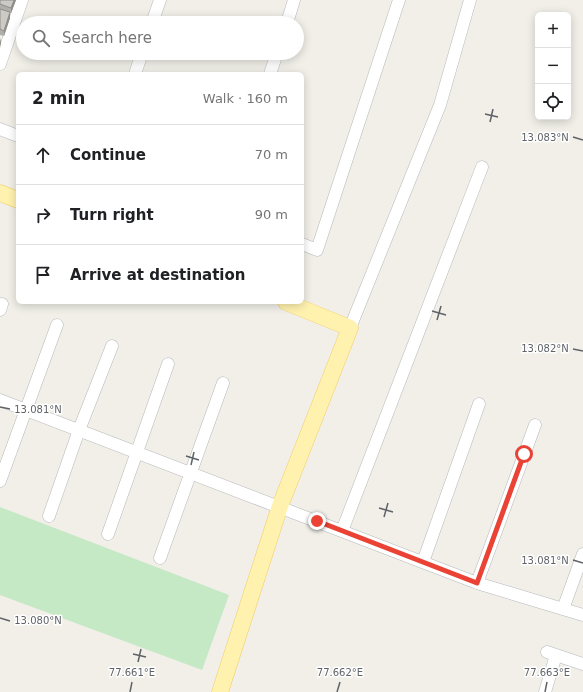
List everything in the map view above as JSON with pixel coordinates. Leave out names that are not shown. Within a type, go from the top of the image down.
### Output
[{"type":"main road","points":[[0,193],[16,199]]},
{"type":"main road","points":[[220,692],[280,506],[350,328],[291,304]]},
{"type":"street","points":[[16,16],[22,0]]},
{"type":"street","points":[[154,16],[160,0]]},
{"type":"street","points":[[289,16],[294,0]]},
{"type":"street","points":[[304,245],[317,250],[399,0]]},
{"type":"street","points":[[350,328],[440,105],[470,0]]},
{"type":"street","points":[[0,64],[16,17]]},
{"type":"street","points":[[135,72],[139,60]]},
{"type":"street","points":[[271,72],[275,60]]},
{"type":"street","points":[[0,129],[16,135]]},
{"type":"street","points":[[342,531],[482,167]]},
{"type":"street","points":[[0,481],[57,325]]},
{"type":"street","points":[[49,516],[79,430],[112,346]]},
{"type":"street","points":[[108,534],[168,364]]},
{"type":"street","points":[[160,558],[223,383]]},
{"type":"street","points":[[0,400],[280,506],[477,583],[583,615]]},
{"type":"street","points":[[423,562],[479,404]]},
{"type":"street","points":[[477,583],[535,425]]},
{"type":"street","points":[[563,609],[583,554]]},
{"type":"street","points":[[545,692],[552,653],[583,664]]},
{"type":"green space","points":[[0,507],[229,595],[202,670],[0,595]]},
{"type":"building","points":[[0,0],[14,0],[11,8],[0,4]]},
{"type":"building","points":[[0,9],[10,12],[4,31],[0,29]]},
{"type":"route","points":[[317,521],[477,583],[524,454]]}]
